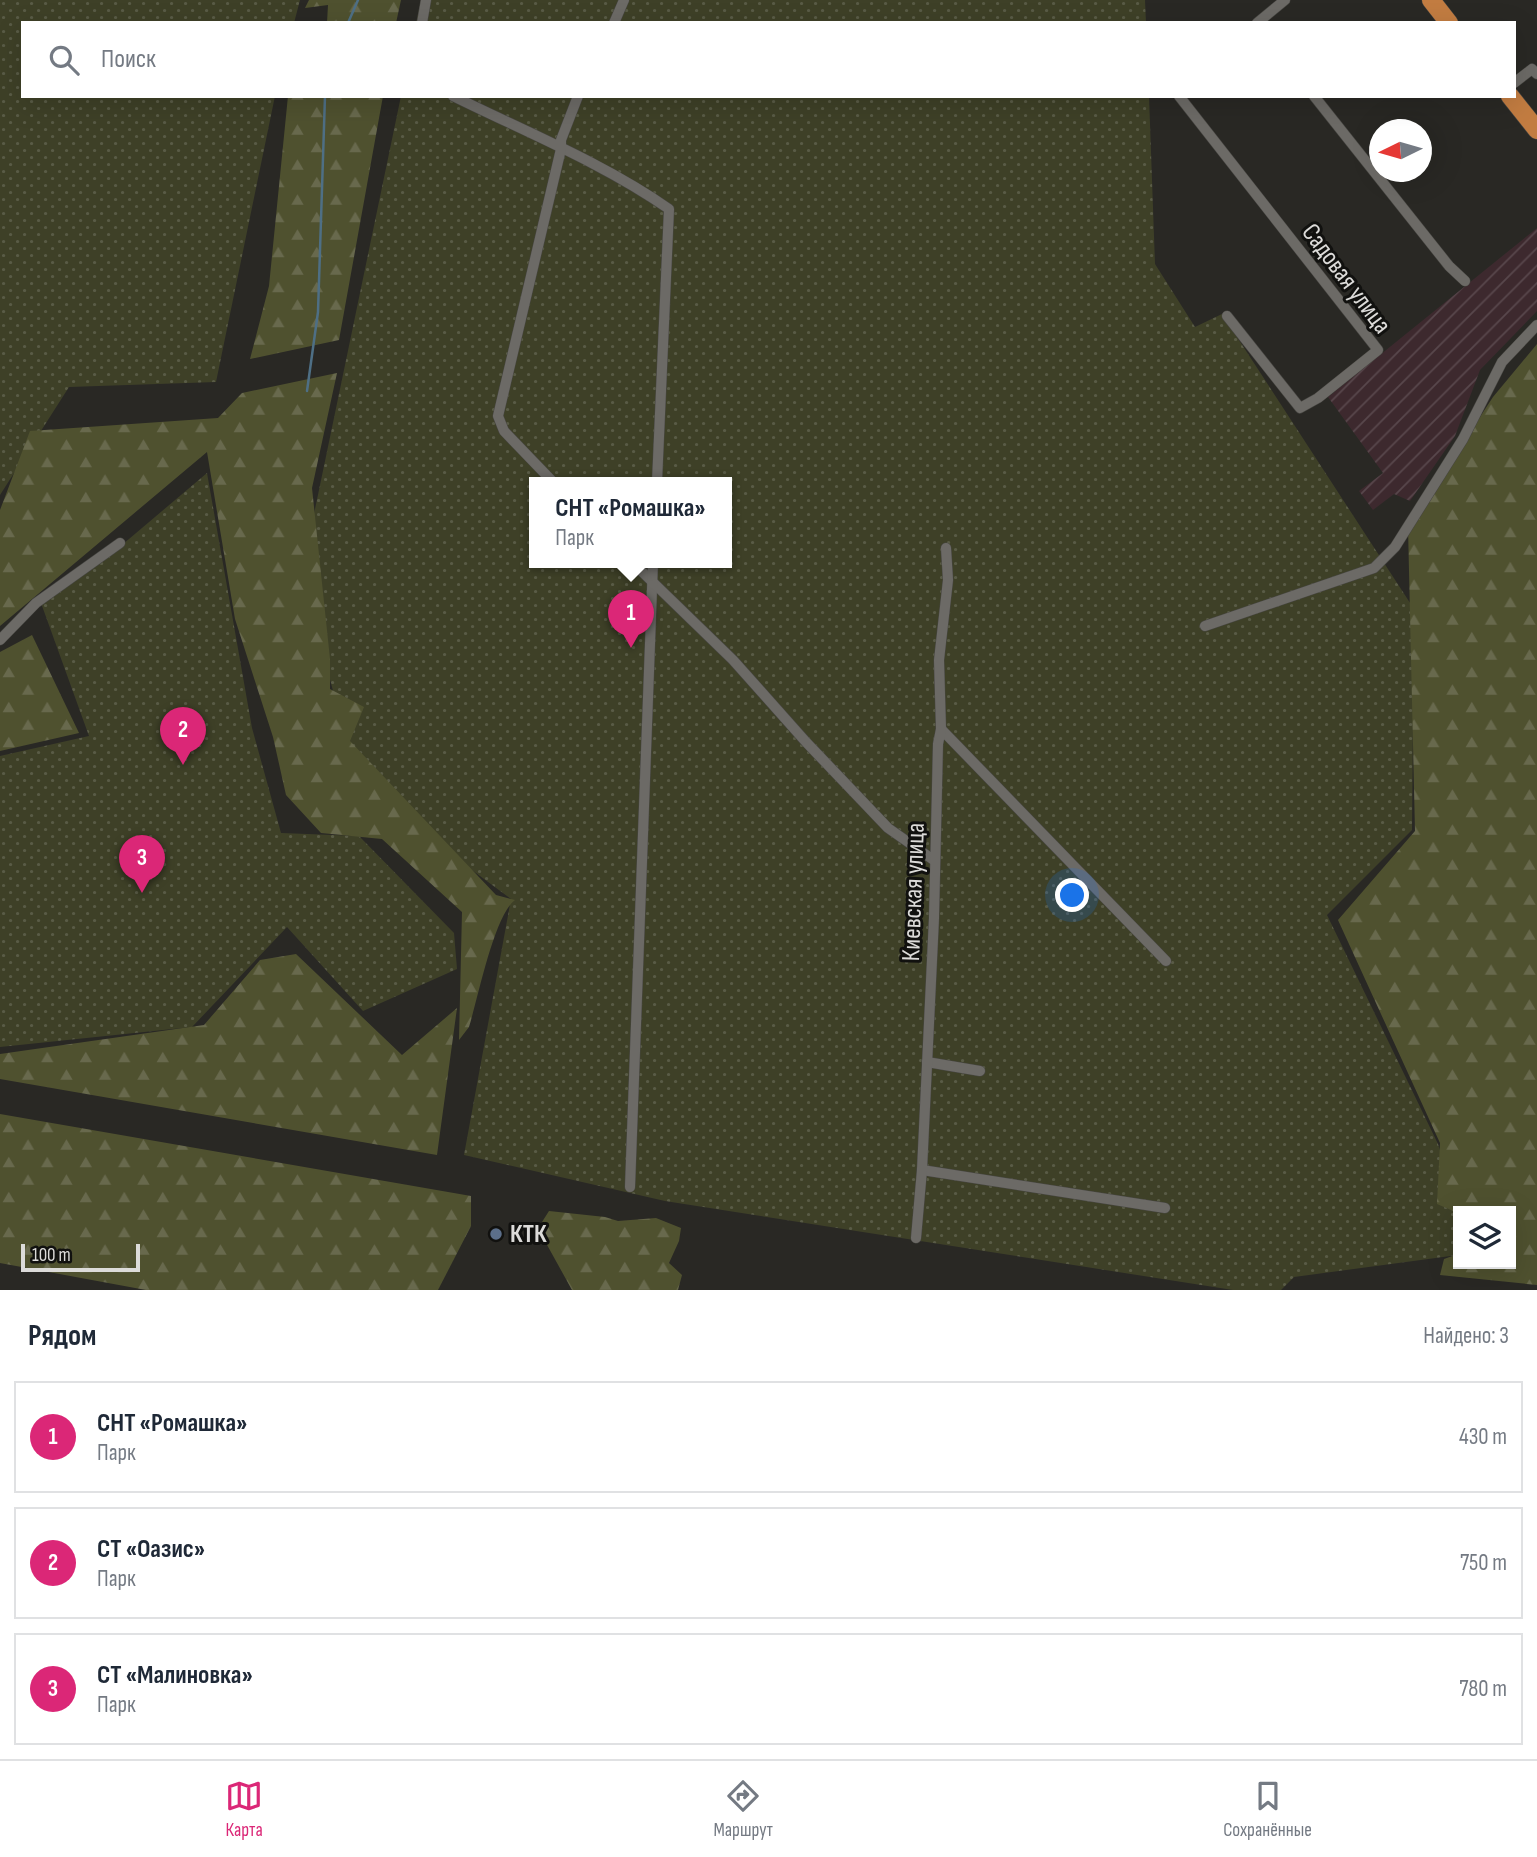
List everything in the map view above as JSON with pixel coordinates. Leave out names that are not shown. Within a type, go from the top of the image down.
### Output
[{"type":"highway","points":[[1431,0],[1447,21]]},
{"type":"highway","points":[[1512,98],[1537,130]]},
{"type":"street","points":[[422,21],[426,0]]},
{"type":"street","points":[[615,21],[624,0]]},
{"type":"street","points":[[1259,21],[1285,0]]},
{"type":"street","points":[[1516,81],[1532,69],[1537,74]]},
{"type":"street","points":[[457,98],[645,192],[669,209],[657,477]]},
{"type":"street","points":[[547,477],[504,431],[498,416],[561,140],[577,98]]},
{"type":"street","name":"Садовая улица","points":[[1181,98],[1378,350],[1318,398],[1300,408],[1227,316]]},
{"type":"street","points":[[1316,98],[1449,266],[1465,281]]},
{"type":"street","points":[[1205,626],[1374,568],[1395,547],[1463,439],[1502,362],[1537,325]]},
{"type":"street","points":[[0,640],[36,603],[120,543]]},
{"type":"street","name":"Киевская улица","points":[[916,1238],[922,1170],[938,830],[938,744],[941,729],[939,660],[948,580],[946,548]]},
{"type":"street","points":[[638,568],[733,660],[888,828],[935,861]]},
{"type":"street","points":[[630,1187],[653,568]]},
{"type":"street","points":[[941,729],[1166,961]]},
{"type":"street","points":[[927,1062],[980,1071]]},
{"type":"street","points":[[922,1170],[1165,1208]]},
{"type":"shaded area","points":[[1537,228],[1537,311],[1480,370],[1455,436],[1410,501],[1394,494],[1373,510],[1359,491],[1383,473],[1328,397]]},
{"type":"green space","points":[[0,0],[300,0],[295,21],[21,21],[21,98],[275,98],[216,382],[69,387],[0,495]]},
{"type":"green space","points":[[309,0],[401,0],[396,21],[327,21],[328,5],[305,8]]},
{"type":"green space","points":[[421,0],[1145,0],[1146,21],[416,21]]},
{"type":"green space","points":[[288,98],[383,98],[339,340],[250,359],[269,286]]},
{"type":"green space","points":[[401,98],[1149,98],[1155,264],[1195,327],[1222,314],[1414,609],[1412,830],[1327,915],[1438,1144],[1457,1206],[1453,1206],[1453,1256],[1294,1277],[1281,1290],[1233,1290],[665,1201],[464,1155],[511,899],[368,793],[340,717],[328,672],[314,514]]},
{"type":"green space","points":[[1537,344],[1537,1285],[1440,1275],[1444,1259],[1453,1256],[1453,1269],[1516,1269],[1516,1206],[1453,1206],[1453,1211],[1437,1204],[1440,1143],[1338,920],[1415,831],[1408,527],[1493,397]]},
{"type":"green space","points":[[337,373],[312,488],[330,659],[330,689],[364,707],[350,741],[496,895],[515,900],[500,923],[469,1027],[459,1040],[462,912],[382,839],[321,833],[286,795],[273,737],[235,619],[207,452],[0,626],[0,510],[30,431],[218,418],[242,393]]},
{"type":"green space","points":[[207,473],[252,728],[281,833],[359,836],[454,933],[457,969],[363,1011],[287,927],[192,1027],[0,1047],[0,756],[89,736],[41,603],[116,550]]},
{"type":"green space","points":[[32,635],[79,733],[0,751],[0,652]]},
{"type":"green space","points":[[296,954],[402,1055],[457,1008],[437,1155],[0,1079],[0,1054],[204,1025],[260,960]]},
{"type":"green space","points":[[0,1114],[471,1196],[471,1226],[438,1290],[146,1290],[0,1263]]},
{"type":"green space","points":[[549,1211],[618,1221],[656,1218],[681,1228],[679,1241],[669,1263],[682,1275],[678,1290],[572,1290],[541,1234],[542,1222]]},
{"type":"waterway","points":[[349,21],[358,0]]},
{"type":"waterway","points":[[307,391],[318,312],[325,98]]},
{"type":"place","name":"СНТ «Ромашка»","points":[[631,648]]},
{"type":"place","name":"СТ «Оазис»","points":[[183,765]]},
{"type":"place","name":"СТ «Малиновка»","points":[[142,893]]},
{"type":"place","name":"КТК","points":[[496,1234]]}]
